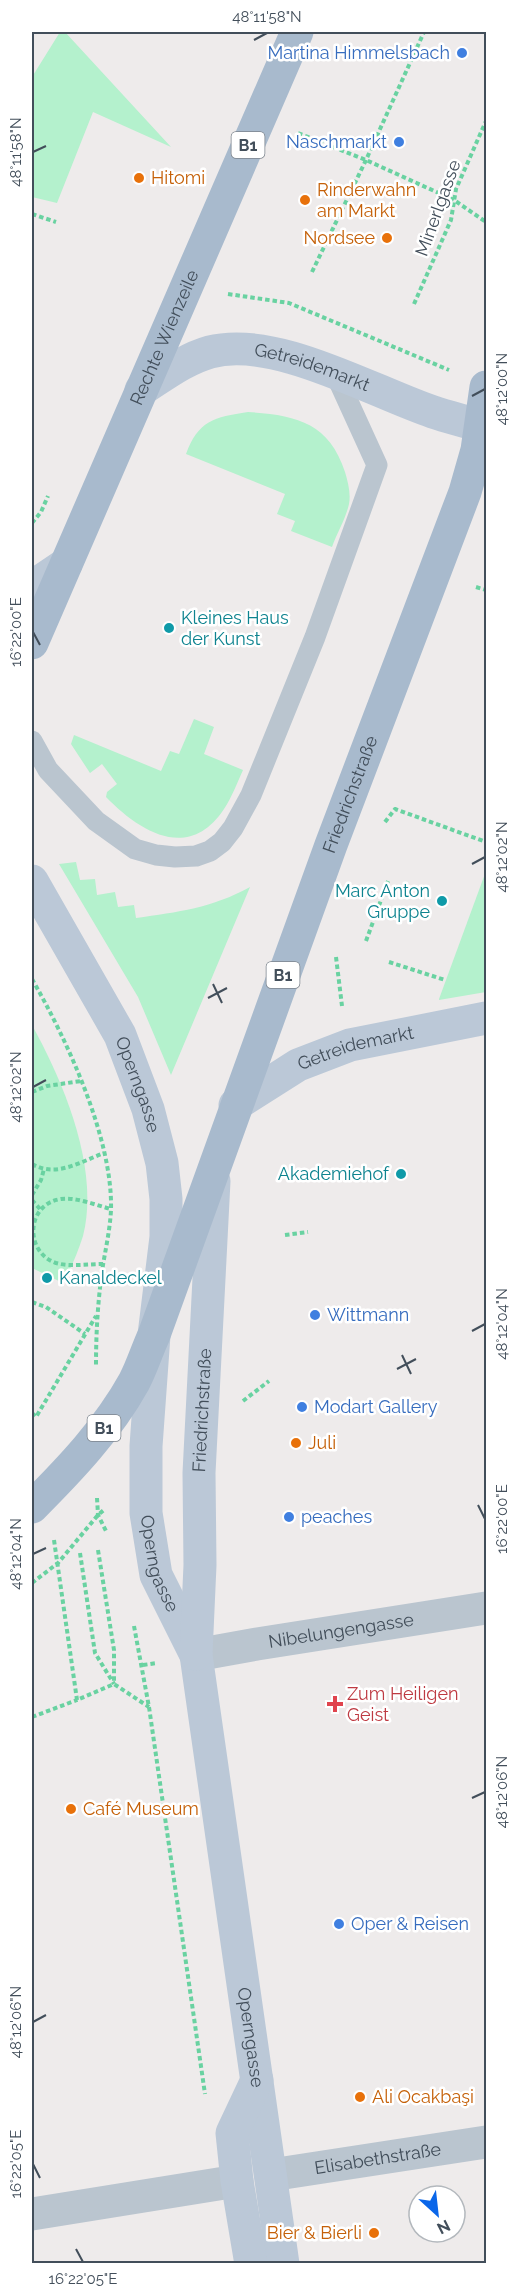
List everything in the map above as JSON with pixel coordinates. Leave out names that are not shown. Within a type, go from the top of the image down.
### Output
[{"type":"main road","name":"Rechte Wienzeile","points":[[32,643],[297,32]]},
{"type":"main road","name":"Getreidemarkt","points":[[141,390],[181,365],[209,352],[237,349],[268,350],[434,412],[483,427]]},
{"type":"main road","name":"B1","points":[[483,427],[486,387]]},
{"type":"main road","name":"Friedrichstraße","points":[[32,1507],[95,1441],[116,1412],[135,1380],[154,1335],[214,1163],[465,492],[483,427]]},
{"type":"main road","points":[[32,587],[66,564]]},
{"type":"main road","name":"Operngasse","points":[[32,881],[120,1035],[136,1074],[157,1142],[166,1199],[166,1237],[154,1335],[146,1446],[146,1513],[156,1575],[196,1655],[283,2264]]},
{"type":"main road","name":"Getreidemarkt","points":[[236,1106],[298,1065],[350,1046],[486,1018]]},
{"type":"main road","name":"Friedrichstraße","points":[[196,1655],[200,1565],[200,1473],[214,1163]]},
{"type":"main road","points":[[251,2264],[237,2181],[232,2133],[257,2080]]},
{"type":"street","name":"Nibelungengasse","points":[[196,1655],[486,1608]]},
{"type":"street","name":"Elisabethstraße","points":[[271,2175],[486,2142]]},
{"type":"street","points":[[32,2214],[237,2181]]},
{"type":"lane","points":[[32,741],[48,770],[96,821],[135,849],[175,857],[196,856],[210,851],[227,835],[250,795],[315,638],[377,465],[334,373]]},
{"type":"path","points":[[312,272],[424,32]]},
{"type":"path","name":"Minerlgasse","points":[[414,304],[451,220],[456,189],[486,121]]},
{"type":"path","points":[[306,137],[366,160],[454,200],[486,222]]},
{"type":"path","points":[[32,214],[56,222]]},
{"type":"path","points":[[476,587],[486,590]]},
{"type":"path","points":[[384,824],[395,809],[486,842]]},
{"type":"path","points":[[366,941],[388,881]]},
{"type":"path","points":[[336,947],[338,991],[350,1046]]},
{"type":"path","points":[[389,962],[445,980]]},
{"type":"path","points":[[32,979],[50,1011],[81,1081],[104,1153],[111,1209],[97,1315],[36,1417],[32,1413]]},
{"type":"path","points":[[32,1092],[47,1086],[81,1081]]},
{"type":"path","points":[[32,1164],[44,1169],[59,1170],[104,1153]]},
{"type":"path","points":[[32,1195],[41,1180],[44,1169]]},
{"type":"path","points":[[103,1264],[56,1263],[36,1246],[32,1229],[35,1216],[40,1209],[60,1199],[111,1209]]},
{"type":"path","points":[[32,1200],[40,1209]]},
{"type":"path","points":[[285,1235],[308,1232]]},
{"type":"path","points":[[32,1302],[46,1307],[85,1334]]},
{"type":"path","points":[[32,1583],[58,1563],[98,1515]]},
{"type":"path","points":[[54,1540],[77,1700]]},
{"type":"path","points":[[98,1550],[114,1650],[114,1684]]},
{"type":"path","points":[[80,1553],[96,1653],[114,1684],[149,1707]]},
{"type":"path","points":[[143,1665],[206,2104]]},
{"type":"path","points":[[32,1717],[114,1684]]},
{"type":"green space","points":[[60,32],[65,32],[171,147],[93,112],[57,203],[32,197],[32,77]]},
{"type":"green space","points":[[248,412],[295,419],[308,424],[330,442],[345,472],[350,500],[332,547],[291,531],[295,521],[277,514],[285,494],[186,454],[196,434],[209,422]]},
{"type":"green space","points":[[194,719],[214,727],[204,754],[243,770],[224,809],[210,825],[196,834],[180,838],[165,836],[149,830],[119,810],[106,797],[107,792],[117,784],[102,764],[90,773],[71,744],[74,735],[161,771],[170,751],[179,754]]},
{"type":"green space","points":[[76,862],[80,880],[95,879],[97,895],[115,892],[118,907],[134,905],[136,918],[208,904],[250,887],[171,1075],[138,997],[59,864]]},
{"type":"green space","points":[[486,871],[486,992],[439,1000],[439,999]]},
{"type":"green space","points":[[32,1025],[67,1100],[83,1155],[87,1183],[87,1210],[83,1236],[63,1283],[32,1268]]},
{"type":"place","name":"Martina Himmelsbach","points":[[462,53]]},
{"type":"place","name":"Naschmarkt","points":[[399,142]]},
{"type":"place","name":"Hitomi","points":[[139,178]]},
{"type":"place","name":"Rinderwahn am Markt","points":[[305,200]]},
{"type":"place","name":"Nordsee","points":[[387,238]]},
{"type":"place","name":"Kleines Haus der Kunst","points":[[169,628]]},
{"type":"place","name":"Marc Anton Gruppe","points":[[442,901]]},
{"type":"place","name":"Akademiehof","points":[[401,1174]]},
{"type":"place","name":"Kanaldeckel","points":[[47,1278]]},
{"type":"place","name":"Wittmann","points":[[315,1315]]},
{"type":"place","name":"Modart Gallery","points":[[302,1407]]},
{"type":"place","name":"Juli","points":[[296,1443]]},
{"type":"place","name":"peaches","points":[[289,1517]]},
{"type":"place","name":"Zum Heiligen Geist","points":[[335,1704]]},
{"type":"place","name":"Café Museum","points":[[71,1809]]},
{"type":"place","name":"Oper & Reisen","points":[[339,1924]]},
{"type":"place","name":"Ali Ocakbaşi","points":[[360,2097]]},
{"type":"place","name":"Bier & Bierli","points":[[374,2233]]}]
